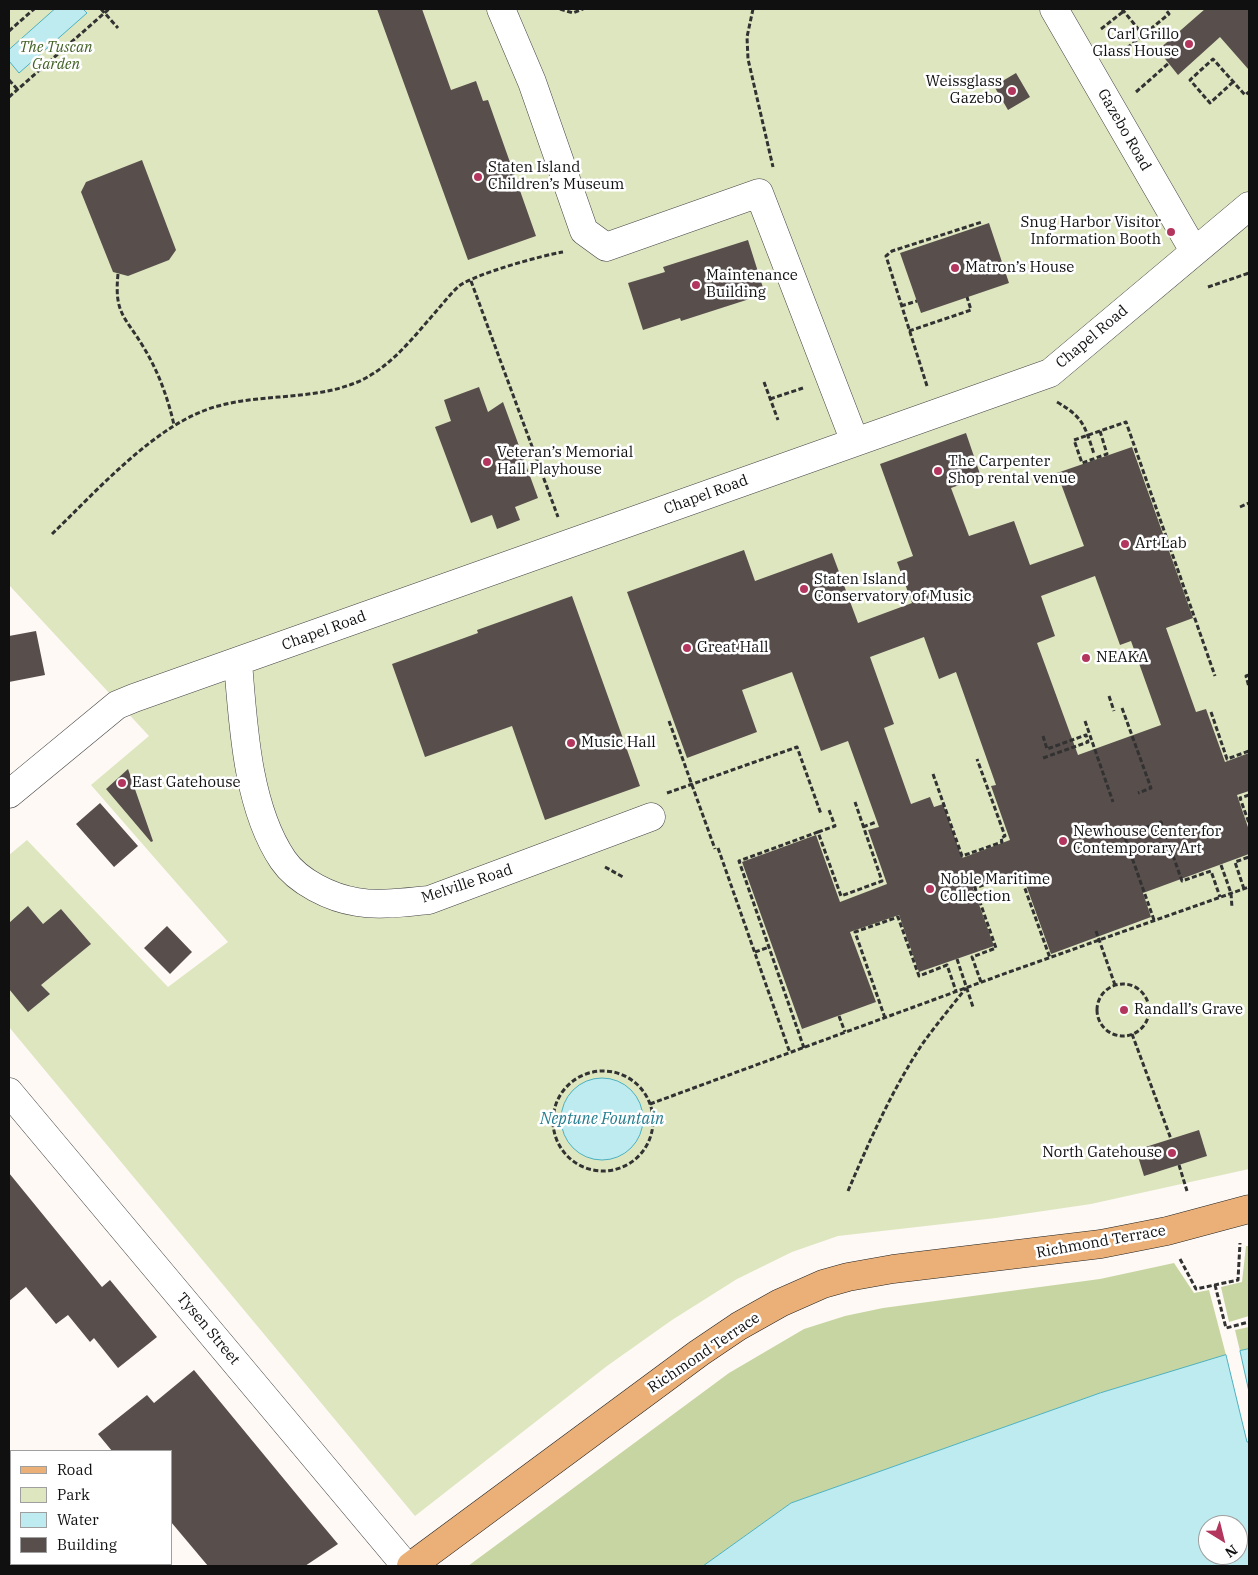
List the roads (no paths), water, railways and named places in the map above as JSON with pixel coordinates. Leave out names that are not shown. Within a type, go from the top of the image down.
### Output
[{"type":"main road","name":"Richmond Terrace","points":[[411,1566],[719,1339],[761,1314],[823,1284],[867,1272],[1101,1244],[1159,1233],[1249,1209]]},
{"type":"street","points":[[501,9],[532,82],[584,231],[606,247],[759,193],[855,442]]},
{"type":"street","name":"Gazebo Road","points":[[1054,9],[1194,251]]},
{"type":"street","name":"Chapel Road","points":[[9,794],[116,705],[1050,373],[1249,206]]},
{"type":"street","name":"Melville Road","points":[[238,662],[244,741],[260,812],[266,827],[284,861],[304,879],[332,896],[358,902],[395,903],[429,900],[658,806]]},
{"type":"street","name":"Tysen Street","points":[[9,1092],[406,1566]]},
{"type":"water","points":[[55,9],[83,9],[87,13],[19,73],[9,61],[9,50]]},
{"type":"water","name":"Neptune Fountain","points":[[602,1078],[618,1081],[631,1090],[640,1103],[643,1119],[640,1135],[631,1148],[618,1157],[602,1160],[586,1157],[573,1148],[564,1135],[561,1119],[564,1103],[573,1090],[586,1081]]},
{"type":"water","points":[[1249,1349],[1249,1392],[1240,1351]]},
{"type":"water","points":[[1226,1355],[1247,1442],[1249,1442],[1249,1566],[703,1566],[791,1503],[1100,1393]]},
{"type":"place","name":"Carl Grillo Glass House","points":[[1189,44]]},
{"type":"place","name":"Weissglass Gazebo","points":[[1012,91]]},
{"type":"place","name":"Staten Island Children’s Museum","points":[[478,177]]},
{"type":"place","name":"Snug Harbor Visitor Information Booth","points":[[1171,232]]},
{"type":"place","name":"Matron’s House","points":[[955,268]]},
{"type":"place","name":"Maintenance Building","points":[[696,285]]},
{"type":"place","name":"Veteran’s Memorial Hall Playhouse","points":[[487,462]]},
{"type":"place","name":"The Carpenter Shop rental venue","points":[[938,471]]},
{"type":"place","name":"Art Lab","points":[[1125,544]]},
{"type":"place","name":"Staten Island Conservatory of Music","points":[[804,589]]},
{"type":"place","name":"Great Hall","points":[[687,648]]},
{"type":"place","name":"NEAKA","points":[[1086,658]]},
{"type":"place","name":"Music Hall","points":[[571,743]]},
{"type":"place","name":"East Gatehouse","points":[[122,783]]},
{"type":"place","name":"Newhouse Center for Contemporary Art","points":[[1063,841]]},
{"type":"place","name":"Noble Maritime Collection","points":[[930,889]]},
{"type":"place","name":"Randall’s Grave","points":[[1124,1010]]},
{"type":"place","name":"North Gatehouse","points":[[1172,1153]]},
{"type":"park label","name":"The Tuscan Garden","points":[[56,56]]}]
